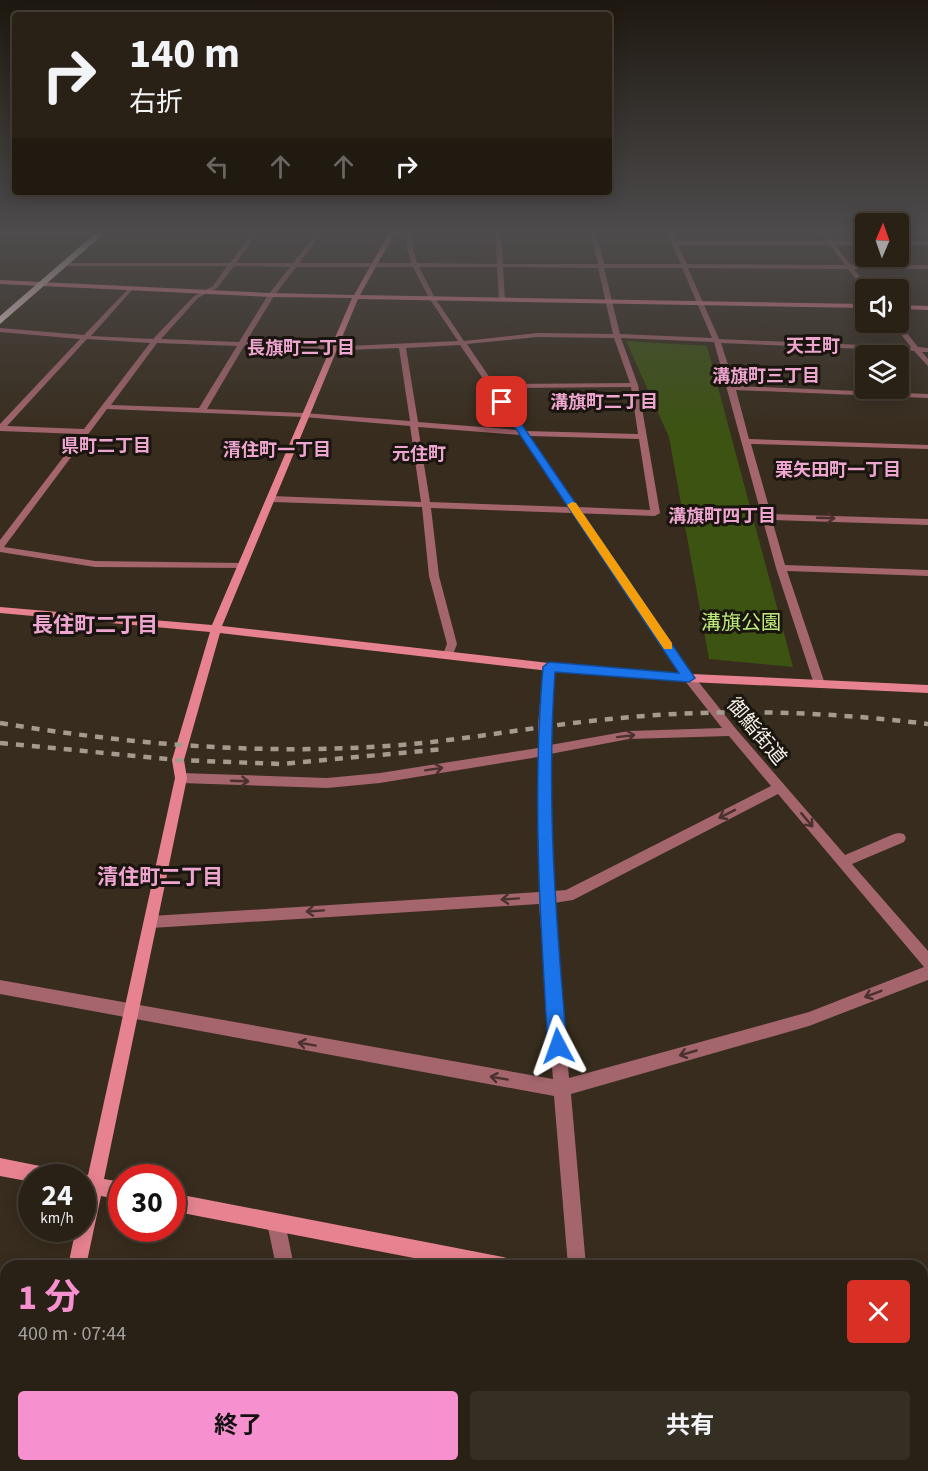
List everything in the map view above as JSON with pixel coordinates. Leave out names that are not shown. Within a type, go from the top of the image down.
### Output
[{"type":"highway","points":[[0,312],[15,300]]},
{"type":"highway","points":[[0,321],[25,300]]},
{"type":"street","points":[[0,428],[120,300]]},
{"type":"street","points":[[194,300],[156,340],[0,548],[95,564],[242,566]]},
{"type":"street","points":[[202,410],[268,300]]},
{"type":"street","points":[[93,1164],[151,922],[181,778],[178,760],[216,629],[272,499],[304,415],[354,300]]},
{"type":"street","points":[[433,300],[575,509]]},
{"type":"street","points":[[537,300],[855,306]]},
{"type":"street","points":[[700,300],[717,340],[748,441],[781,568],[819,684]]},
{"type":"street","points":[[272,499],[655,513],[634,385],[617,336],[611,301]]},
{"type":"street","points":[[909,307],[928,308]]},
{"type":"street","points":[[0,330],[84,337],[334,348],[402,346],[537,335],[617,336],[928,350]]},
{"type":"street","points":[[903,333],[928,364]]},
{"type":"street","points":[[402,346],[426,503],[434,576],[452,644],[448,654]]},
{"type":"street","points":[[491,386],[634,385]]},
{"type":"street","points":[[730,388],[928,396]]},
{"type":"street","points":[[106,407],[304,415],[523,433],[643,437]]},
{"type":"street","points":[[0,428],[87,432]]},
{"type":"street","points":[[748,441],[928,447]]},
{"type":"street","name":"御鮨街道","points":[[575,509],[689,678],[928,963]]},
{"type":"street","points":[[767,517],[928,522]]},
{"type":"street","points":[[781,568],[928,573]]},
{"type":"street","points":[[0,610],[216,629],[549,667],[689,678],[928,689]]},
{"type":"street","points":[[549,667],[544,752],[546,897],[576,1260]]},
{"type":"street","points":[[181,778],[327,783],[380,778],[544,752],[629,735],[732,732]]},
{"type":"street","points":[[151,922],[568,896],[779,788]]},
{"type":"street","points":[[842,862],[899,838]]},
{"type":"street","points":[[0,987],[131,1013],[561,1089],[809,1019],[928,973]]},
{"type":"street","points":[[0,1167],[18,1171]]},
{"type":"street","points":[[186,1205],[471,1260]]},
{"type":"street","points":[[276,1223],[284,1260]]},
{"type":"street","points":[[78,1260],[80,1242]]},
{"type":"green space","name":"溝旗公園","points":[[626,341],[707,346],[793,667],[709,659],[669,437]]},
{"type":"railway","points":[[0,723],[144,742],[290,749],[415,744],[582,722],[690,713],[769,712],[849,716],[928,724]]},
{"type":"railway","points":[[0,743],[178,760],[281,764],[444,749]]},
{"type":"slow traffic","points":[[572,505],[668,646]]},
{"type":"district","name":"天王町","points":[[813,346]]},
{"type":"district","name":"長旗町二丁目","points":[[301,348]]},
{"type":"district","name":"溝旗町三丁目","points":[[766,376]]},
{"type":"district","name":"溝旗町二丁目","points":[[604,402]]},
{"type":"district","name":"県町二丁目","points":[[106,446]]},
{"type":"district","name":"清住町一丁目","points":[[277,450]]},
{"type":"district","name":"元住町","points":[[419,454]]},
{"type":"district","name":"栗矢田町一丁目","points":[[838,470]]},
{"type":"district","name":"溝旗町四丁目","points":[[722,516]]},
{"type":"district","name":"長住町二丁目","points":[[95,625]]},
{"type":"district","name":"清住町二丁目","points":[[160,877]]},
{"type":"route","points":[[502,402],[689,678],[549,667],[544,726],[546,897],[558,1046]]}]
